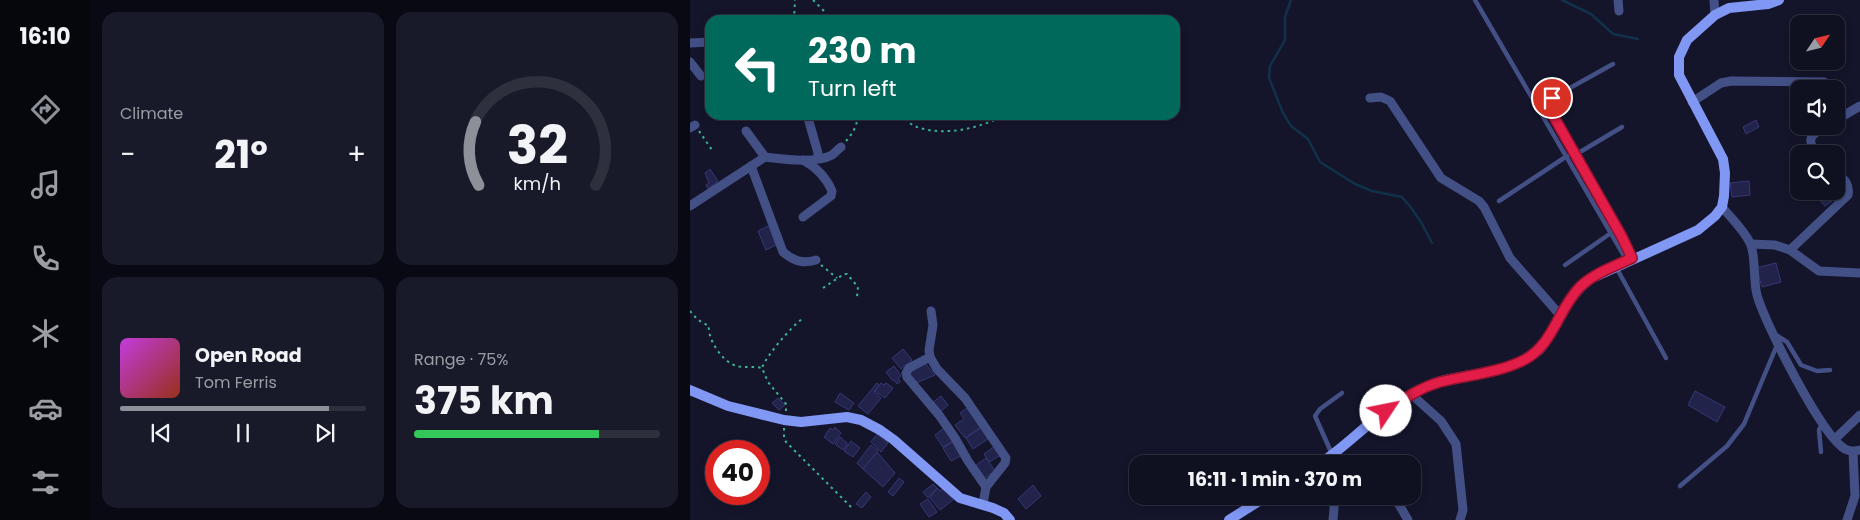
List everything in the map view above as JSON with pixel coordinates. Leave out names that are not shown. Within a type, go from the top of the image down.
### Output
[{"type":"street","points":[[1618,0],[1619,11]]},
{"type":"street","points":[[1714,0],[1715,15]]},
{"type":"street","points":[[1338,455],[1386,411],[1412,395],[1437,383],[1496,370],[1525,359],[1540,349],[1560,315],[1580,288],[1590,279],[1698,230],[1715,216],[1722,207],[1726,173],[1724,159],[1679,75],[1679,57],[1687,40],[1715,15],[1729,8],[1768,4],[1779,0]]},
{"type":"street","points":[[690,38],[705,41]]},
{"type":"street","points":[[690,62],[702,76]]},
{"type":"street","points":[[1692,102],[1721,84],[1731,81],[1790,82]]},
{"type":"street","points":[[1370,98],[1381,97],[1390,102],[1441,178],[1479,201],[1484,207],[1510,258],[1560,315]]},
{"type":"street","points":[[1845,115],[1860,106]]},
{"type":"street","points":[[809,120],[818,158]]},
{"type":"street","points":[[746,131],[764,157]]},
{"type":"street","points":[[690,206],[764,157],[803,160],[831,155],[841,147]]},
{"type":"street","points":[[803,160],[820,172],[832,191],[830,196],[803,217]]},
{"type":"street","points":[[751,166],[784,252],[792,259],[805,263],[816,260]]},
{"type":"street","points":[[1845,181],[1849,190],[1845,198]]},
{"type":"street","points":[[1790,250],[1843,200]]},
{"type":"street","points":[[1722,207],[1751,244],[1756,294],[1777,344],[1823,423],[1835,439],[1856,456],[1855,496],[1848,520]]},
{"type":"street","points":[[1751,244],[1775,245],[1790,250],[1819,271],[1860,273]]},
{"type":"street","points":[[931,311],[933,325],[929,350],[930,357],[937,369],[965,398],[1006,458],[1005,463],[986,487],[982,504]]},
{"type":"street","points":[[930,357],[909,368],[906,373],[907,377],[950,430],[986,487]]},
{"type":"street","points":[[690,390],[728,406],[784,420],[801,422],[847,417],[861,420],[894,440],[960,498],[1004,513],[1010,520]]},
{"type":"street","points":[[1412,395],[1441,421],[1456,444],[1463,510],[1460,520]]},
{"type":"street","points":[[1835,439],[1860,415]]},
{"type":"street","points":[[1229,520],[1253,505]]},
{"type":"street","points":[[1332,520],[1333,505]]},
{"type":"street","points":[[1399,505],[1408,520]]},
{"type":"lane","points":[[1475,0],[1611,233],[1630,260]]},
{"type":"lane","points":[[1613,64],[1549,100],[1550,110],[1630,260]]},
{"type":"lane","points":[[1575,155],[1622,127]]},
{"type":"lane","points":[[1499,202],[1567,156]]},
{"type":"lane","points":[[1566,265],[1611,233]]},
{"type":"lane","points":[[1616,266],[1666,358]]},
{"type":"lane","points":[[1773,333],[1787,342],[1802,365],[1817,371],[1830,370]]},
{"type":"lane","points":[[1680,486],[1727,446],[1744,424],[1777,344]]},
{"type":"lane","points":[[1331,455],[1315,416],[1320,409],[1342,392]]},
{"type":"lane","points":[[1821,452],[1819,430],[1823,423]]},
{"type":"path","points":[[794,15],[795,0]]},
{"type":"path","points":[[813,0],[826,15]]},
{"type":"path","points":[[841,147],[852,134],[858,120]]},
{"type":"path","points":[[907,120],[919,128],[947,132],[988,124],[996,120]]},
{"type":"path","points":[[692,127],[712,150]]},
{"type":"path","points":[[816,260],[838,278]]},
{"type":"path","points":[[823,288],[844,274],[847,274],[858,287],[857,297]]},
{"type":"path","points":[[690,311],[698,320],[709,326],[708,332],[710,337],[722,357],[737,366],[762,368]]},
{"type":"path","points":[[802,319],[794,325],[768,356],[762,368],[768,382],[786,404],[784,420],[784,438],[786,442],[850,507]]},
{"type":"building","points":[[1756,120],[1759,127],[1746,134],[1743,127]]},
{"type":"building","points":[[710,169],[718,181],[708,189],[706,185],[709,183],[705,173]]},
{"type":"building","points":[[1749,181],[1750,195],[1732,197],[1730,183]]},
{"type":"building","points":[[1820,200],[1833,200],[1825,206]]},
{"type":"building","points":[[770,225],[778,244],[766,250],[758,231]]},
{"type":"building","points":[[1776,263],[1781,282],[1762,287],[1756,268]]},
{"type":"building","points":[[903,349],[912,360],[901,369],[892,358]]},
{"type":"building","points":[[925,363],[935,375],[916,383],[907,371]]},
{"type":"building","points":[[894,366],[901,376],[898,378],[900,382],[897,384],[886,372]]},
{"type":"building","points":[[877,383],[879,385],[874,392],[881,398],[868,414],[858,406]]},
{"type":"building","points":[[881,383],[884,385],[886,383],[893,388],[885,398],[875,391]]},
{"type":"building","points":[[1695,391],[1725,407],[1717,422],[1688,405]]},
{"type":"building","points":[[840,393],[854,403],[849,410],[835,402]]},
{"type":"building","points":[[941,396],[948,405],[939,413],[932,403]]},
{"type":"building","points":[[778,398],[785,405],[779,410],[772,403]]},
{"type":"building","points":[[967,408],[982,426],[965,438],[955,425],[964,419],[960,413]]},
{"type":"building","points":[[835,427],[841,433],[833,444],[824,437],[830,428],[833,430]]},
{"type":"building","points":[[944,428],[953,441],[943,447],[935,435]]},
{"type":"building","points":[[981,428],[988,439],[973,449],[966,438]]},
{"type":"building","points":[[877,434],[888,443],[881,452],[871,442]]},
{"type":"building","points":[[840,437],[847,443],[843,450],[835,444]]},
{"type":"building","points":[[851,441],[860,448],[853,457],[844,451]]},
{"type":"building","points":[[954,441],[962,455],[951,461],[943,448]]},
{"type":"building","points":[[871,445],[878,451],[863,469],[857,463]]},
{"type":"building","points":[[995,446],[1001,455],[989,462],[984,454]]},
{"type":"building","points":[[877,452],[895,473],[883,487],[863,469]]},
{"type":"building","points":[[986,458],[995,471],[985,478],[976,465]]},
{"type":"building","points":[[899,478],[904,482],[893,496],[888,492]]},
{"type":"building","points":[[933,484],[937,488],[928,498],[923,492]]},
{"type":"building","points":[[1033,485],[1041,496],[1026,509],[1018,499]]},
{"type":"building","points":[[937,488],[940,491],[944,488],[953,500],[940,510],[930,498]]},
{"type":"building","points":[[866,492],[871,497],[862,508],[856,504]]},
{"type":"building","points":[[928,499],[937,512],[929,517],[920,504]]},
{"type":"waterway","points":[[1291,0],[1285,17],[1285,40],[1270,66],[1269,78],[1283,113],[1291,126],[1308,139],[1320,162],[1355,184],[1372,191],[1402,197],[1421,222],[1432,243]]},
{"type":"waterway","points":[[1562,0],[1591,14],[1613,34],[1638,39]]},
{"type":"route","points":[[1386,411],[1403,399],[1437,383],[1496,370],[1525,359],[1540,349],[1569,301],[1580,288],[1590,279],[1632,258],[1550,110],[1548,105],[1549,100],[1552,98]]}]
